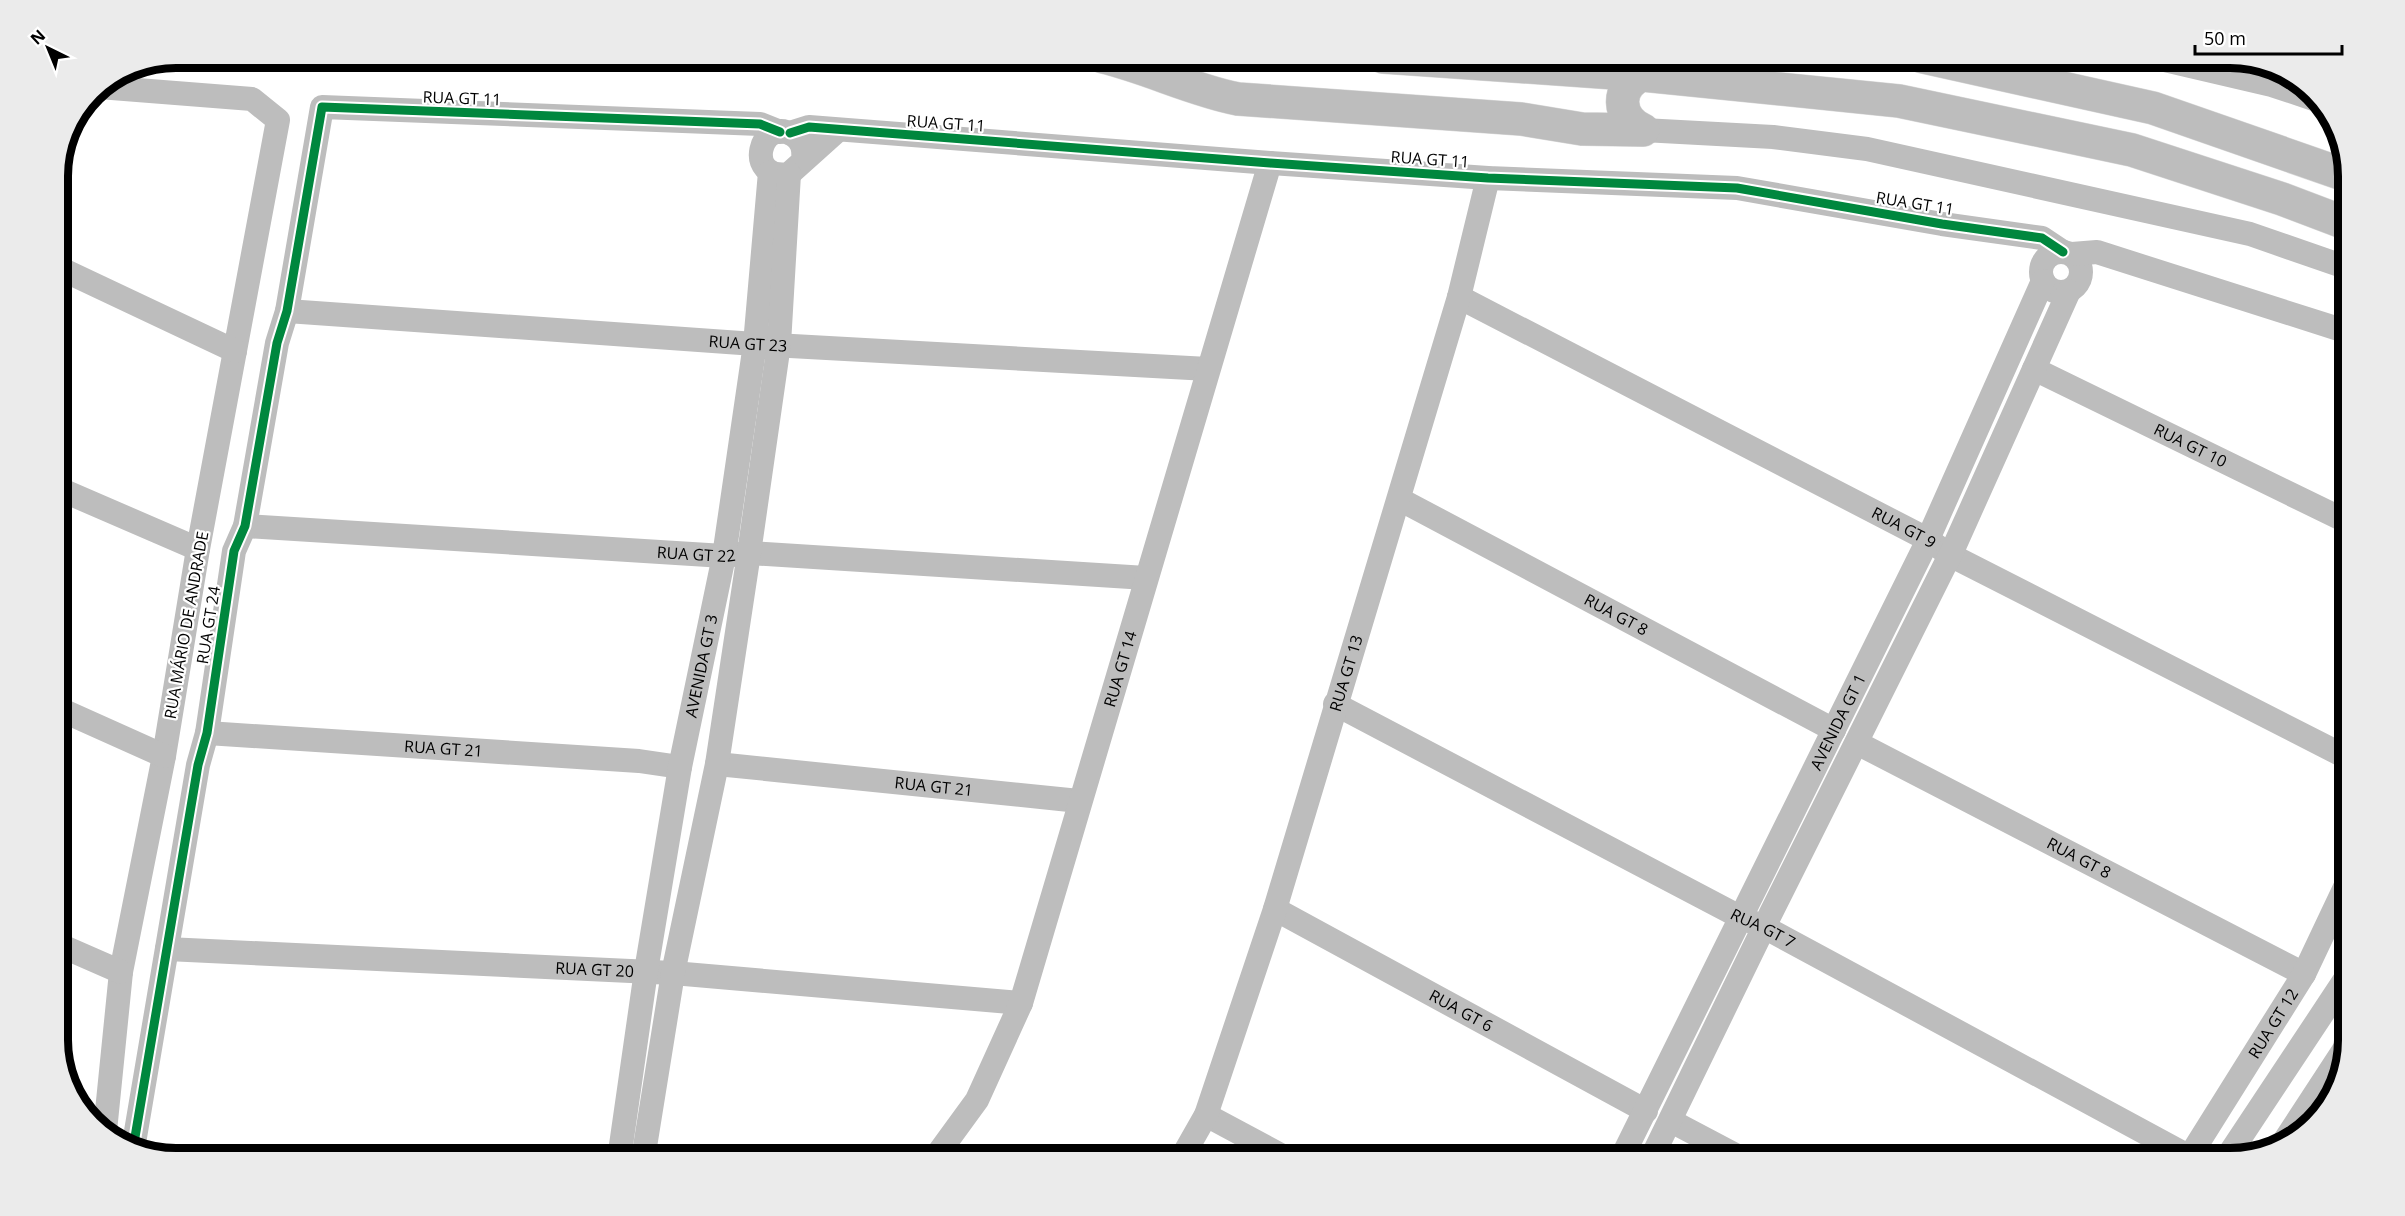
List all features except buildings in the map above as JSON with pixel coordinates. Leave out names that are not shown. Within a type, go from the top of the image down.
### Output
[{"type":"highway","points":[[1143,68],[1199,90],[1238,99],[1521,119],[1582,129],[1642,130]]},
{"type":"highway","points":[[1541,68],[1642,75],[1899,101],[2121,148],[2337,220]]},
{"type":"highway","points":[[1973,68],[2153,108],[2337,172]]},
{"type":"highway","points":[[1642,75],[1634,79],[1624,90],[1622,106],[1628,121],[1642,130]]},
{"type":"street","points":[[2199,68],[2272,85],[2302,95]]},
{"type":"street","name":"RUA MÁRIO DE ANDRADE","points":[[106,1123],[121,972],[164,756],[198,549],[278,120],[252,99],[113,88]]},
{"type":"street","name":"RUA GT 11","points":[[322,107],[760,124],[785,132],[809,127],[1488,178],[1737,188],[1942,224],[2042,238],[2071,267]]},
{"type":"street","name":"RUA GT 24","points":[[134,1140],[198,765],[207,733],[234,551],[245,526],[277,343],[287,310],[322,107]]},
{"type":"street","points":[[729,123],[781,164]]},
{"type":"street","points":[[781,164],[838,130]]},
{"type":"street","points":[[1642,130],[1773,137],[1867,149],[2250,234],[2337,264]]},
{"type":"street","points":[[785,132],[802,144],[781,164],[764,142],[770,135],[785,132]]},
{"type":"street","name":"RUA GT 14","points":[[942,1148],[977,1100],[1021,1003],[1079,801],[1270,163]]},
{"type":"street","name":"AVENIDA GT 3","points":[[621,1148],[646,971],[681,767],[724,556],[781,164]]},
{"type":"street","name":"AVENIDA GT 3","points":[[645,1148],[673,973],[717,764],[779,344],[781,164]]},
{"type":"street","name":"RUA GT 13","points":[[1187,1148],[1206,1115],[1275,909],[1459,297],[1488,178]]},
{"type":"street","points":[[2013,233],[2054,291],[2071,267],[2097,252],[2337,329]]},
{"type":"street","points":[[2042,274],[2046,258],[2054,253],[2071,267]]},
{"type":"street","name":"AVENIDA GT 1","points":[[1657,1148],[1764,927],[1950,555],[2034,369],[2071,267]]},
{"type":"street","points":[[68,272],[235,351]]},
{"type":"street","name":"AVENIDA GT 1","points":[[1627,1148],[1927,539],[2042,274]]},
{"type":"street","name":"RUA GT 9","points":[[1459,297],[1927,539],[1950,555],[2338,753]]},
{"type":"street","name":"RUA GT 23","points":[[287,310],[755,344],[1208,369]]},
{"type":"street","name":"RUA GT 10","points":[[2034,369],[2337,517]]},
{"type":"street","points":[[68,493],[198,549]]},
{"type":"street","name":"RUA GT 8","points":[[1399,499],[1834,730]]},
{"type":"street","name":"RUA GT 22","points":[[245,526],[724,556],[749,554],[1146,578]]},
{"type":"street","name":"RUA GT 7","points":[[1335,704],[1740,917],[1764,927],[2171,1148]]},
{"type":"street","points":[[68,713],[164,756]]},
{"type":"street","name":"RUA GT 21","points":[[207,733],[639,761],[681,767]]},
{"type":"street","name":"RUA GT 8","points":[[1857,743],[2304,974]]},
{"type":"street","name":"RUA GT 21","points":[[717,764],[1079,801]]},
{"type":"street","name":"RUA GT 12","points":[[2195,1148],[2304,974],[2338,902]]},
{"type":"street","name":"RUA GT 6","points":[[1275,909],[1646,1111]]},
{"type":"street","points":[[68,949],[121,972]]},
{"type":"street","name":"RUA GT 20","points":[[166,949],[646,971],[1021,1003]]},
{"type":"street","points":[[2233,1148],[2338,990]]},
{"type":"street","points":[[2293,1127],[2335,1063]]},
{"type":"street","points":[[1206,1115],[1268,1148]]},
{"type":"street","points":[[1671,1121],[1722,1148]]},
{"type":"cycle path","points":[[135,1140],[198,765],[207,733],[234,551],[245,526],[277,343],[287,311],[322,107],[760,124],[780,132]]},
{"type":"cycle path","points":[[790,133],[809,127],[1488,178],[1737,188],[1942,224],[2042,238],[2063,252]]}]
